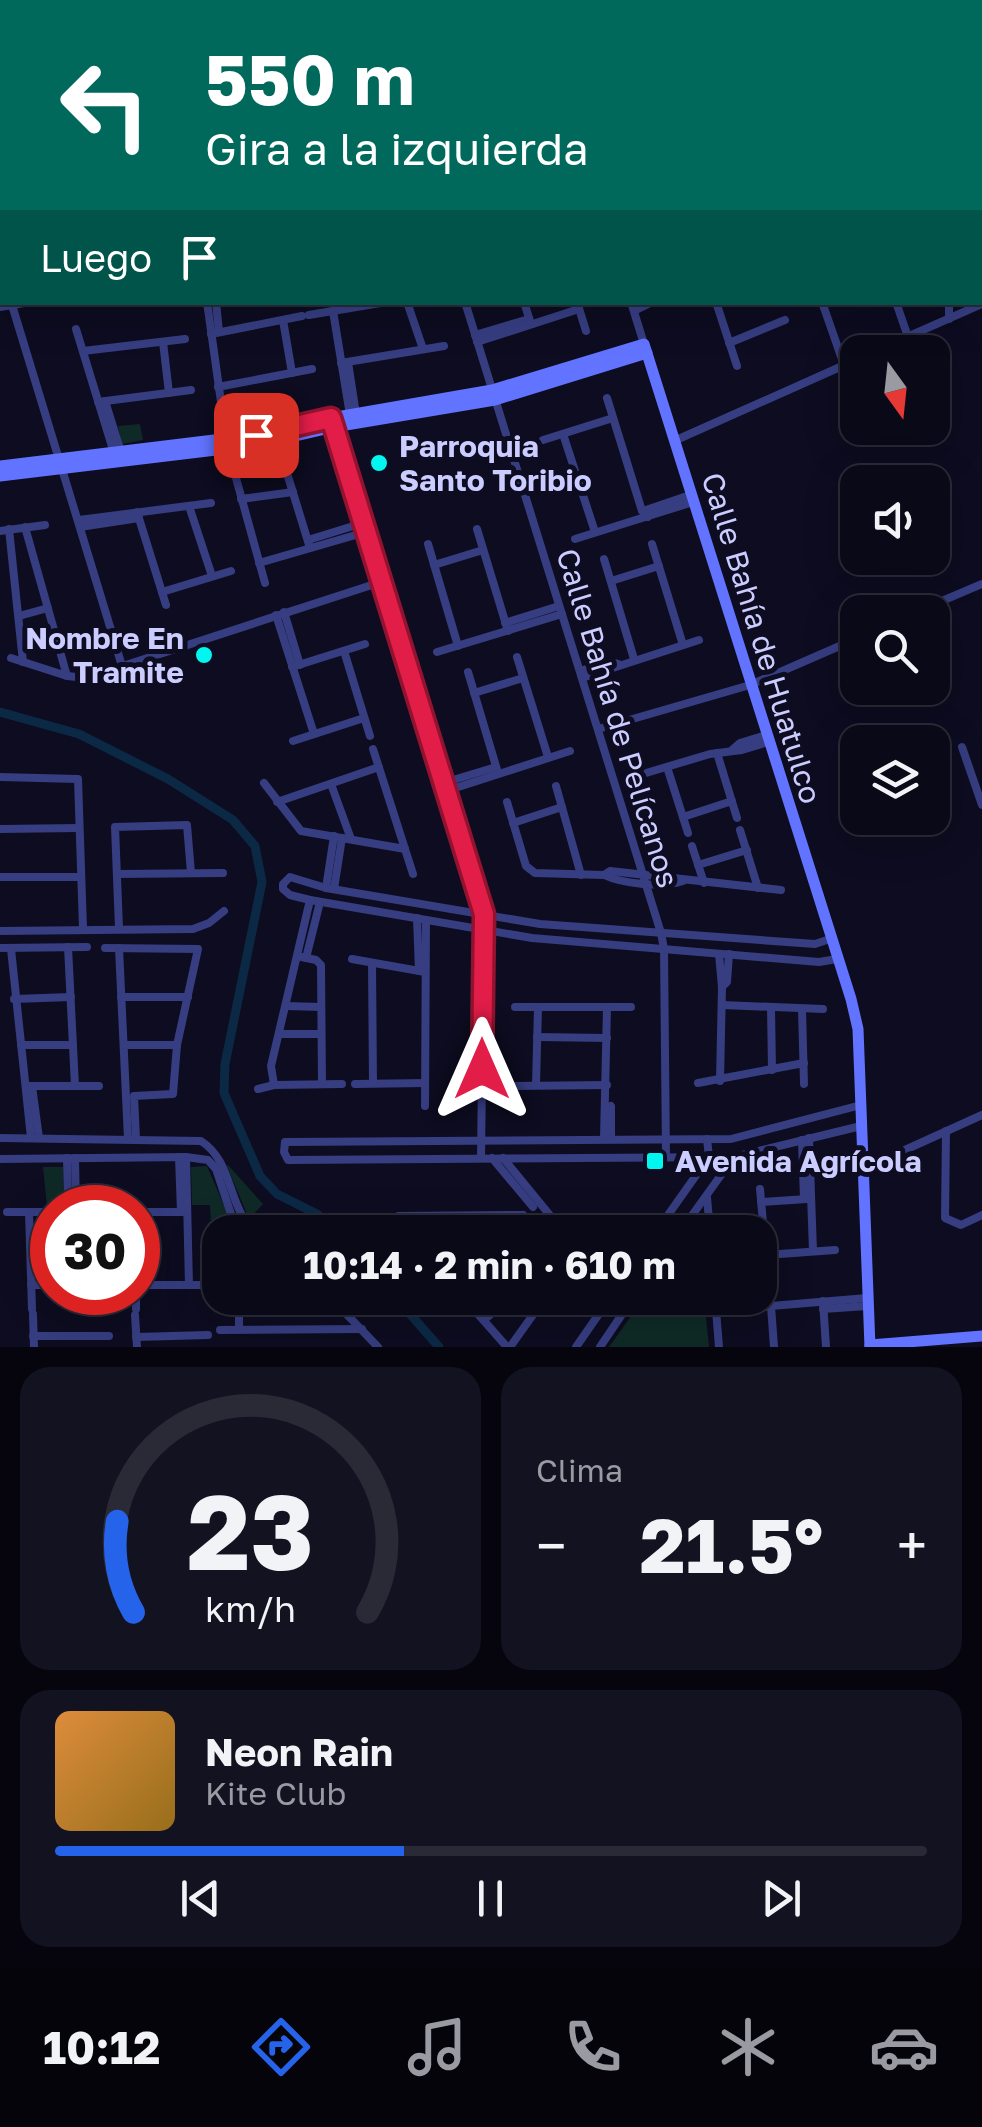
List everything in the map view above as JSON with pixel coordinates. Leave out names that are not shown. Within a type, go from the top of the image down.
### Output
[{"type":"street","points":[[0,306],[12,305],[122,666]]},
{"type":"street","points":[[208,305],[215,333]]},
{"type":"street","points":[[216,305],[222,410]]},
{"type":"street","points":[[215,333],[368,305]]},
{"type":"street","points":[[408,305],[423,349]]},
{"type":"street","name":"Calle Bahía de Pelícanos","points":[[466,305],[661,932],[666,1157]]},
{"type":"street","points":[[525,305],[530,322]]},
{"type":"street","points":[[717,305],[737,366]]},
{"type":"street","points":[[823,305],[840,354]]},
{"type":"street","points":[[897,305],[907,335]]},
{"type":"street","points":[[948,319],[949,305]]},
{"type":"street","points":[[912,335],[980,305]]},
{"type":"street","points":[[476,338],[578,306],[586,331]]},
{"type":"street","name":"Calle Bahía de Huatulco","points":[[632,307],[858,1028],[870,1346]]},
{"type":"street","points":[[333,311],[353,414]]},
{"type":"street","points":[[282,320],[292,372]]},
{"type":"street","points":[[730,343],[785,320]]},
{"type":"street","points":[[76,328],[117,452]]},
{"type":"street","points":[[83,351],[184,339]]},
{"type":"street","points":[[163,342],[169,392]]},
{"type":"street","points":[[345,362],[444,346]]},
{"type":"street","points":[[0,476],[117,452],[256,435],[494,395],[646,348]]},
{"type":"street","points":[[674,441],[840,367]]},
{"type":"street","points":[[218,387],[312,369]]},
{"type":"street","points":[[102,401],[192,390]]},
{"type":"street","points":[[0,466],[257,445],[353,414],[494,395]]},
{"type":"street","points":[[606,398],[643,515]]},
{"type":"street","points":[[543,440],[613,418]]},
{"type":"street","points":[[332,423],[484,914],[481,1158]]},
{"type":"street","points":[[563,434],[595,532]]},
{"type":"street","points":[[286,470],[309,544]]},
{"type":"street","points":[[236,478],[265,583]]},
{"type":"street","points":[[241,499],[293,492]]},
{"type":"street","points":[[575,539],[692,498]]},
{"type":"street","points":[[79,523],[211,503]]},
{"type":"street","points":[[189,506],[212,576]]},
{"type":"street","points":[[138,515],[166,605]]},
{"type":"street","points":[[24,662],[5,530],[45,525]]},
{"type":"street","points":[[259,563],[365,527]]},
{"type":"street","points":[[24,528],[67,676]]},
{"type":"street","points":[[477,530],[506,627]]},
{"type":"street","points":[[428,544],[458,646]]},
{"type":"street","points":[[652,544],[683,644]]},
{"type":"street","points":[[434,566],[483,550]]},
{"type":"street","points":[[604,558],[634,659]]},
{"type":"street","points":[[611,581],[659,566]]},
{"type":"street","points":[[162,592],[231,570]]},
{"type":"street","points":[[11,658],[86,678],[382,582]]},
{"type":"street","points":[[950,598],[982,584]]},
{"type":"street","points":[[19,616],[48,608]]},
{"type":"street","points":[[437,652],[561,610]]},
{"type":"street","points":[[280,614],[314,734]]},
{"type":"street","points":[[581,675],[609,662],[618,664],[699,640]]},
{"type":"street","points":[[296,666],[365,644]]},
{"type":"street","points":[[598,729],[750,685],[840,646]]},
{"type":"street","points":[[344,651],[370,736]]},
{"type":"street","points":[[517,657],[548,758]]},
{"type":"street","points":[[468,672],[497,770]]},
{"type":"street","points":[[474,693],[523,678]]},
{"type":"street","points":[[292,740],[364,718]]},
{"type":"street","points":[[646,774],[767,738]]},
{"type":"street","points":[[962,746],[982,805]]},
{"type":"street","points":[[373,749],[413,874]]},
{"type":"street","points":[[445,787],[570,751]]},
{"type":"street","points":[[717,753],[737,818]]},
{"type":"street","points":[[46,765],[48,777]]},
{"type":"street","points":[[277,802],[379,767]]},
{"type":"street","points":[[667,767],[688,834]]},
{"type":"street","points":[[0,777],[78,780],[82,928]]},
{"type":"street","points":[[264,784],[297,829],[405,849]]},
{"type":"street","points":[[330,888],[342,838],[331,784]]},
{"type":"street","points":[[556,786],[581,874]]},
{"type":"street","points":[[683,817],[732,801]]},
{"type":"street","points":[[507,802],[529,870],[604,875],[610,871],[644,878],[676,877],[682,881],[781,890]]},
{"type":"street","points":[[513,823],[562,807]]},
{"type":"street","points":[[119,928],[115,827],[183,824],[189,830],[191,874]]},
{"type":"street","points":[[0,829],[79,828]]},
{"type":"street","points":[[740,830],[758,888]]},
{"type":"street","points":[[692,846],[704,883]]},
{"type":"street","points":[[698,866],[746,850]]},
{"type":"street","points":[[116,874],[223,874]]},
{"type":"street","points":[[0,877],[81,878]]},
{"type":"street","points":[[830,939],[816,944],[540,924],[330,888],[290,877],[282,888],[315,901],[532,938],[818,962],[837,959]]},
{"type":"street","points":[[274,1085],[271,1066],[315,901]]},
{"type":"street","points":[[0,931],[193,928],[209,923],[224,911]]},
{"type":"street","points":[[422,919],[425,1106]]},
{"type":"street","points":[[0,948],[88,947]]},
{"type":"street","points":[[68,948],[76,1086]]},
{"type":"street","points":[[105,948],[198,949],[177,1045],[172,1094],[134,1096],[132,1139]]},
{"type":"street","points":[[119,948],[132,1139]]},
{"type":"street","points":[[10,949],[35,1138]]},
{"type":"street","points":[[720,1082],[724,954]]},
{"type":"street","points":[[302,957],[321,965],[322,1084]]},
{"type":"street","points":[[352,959],[422,971]]},
{"type":"street","points":[[372,962],[373,1084]]},
{"type":"street","points":[[14,999],[71,997]]},
{"type":"street","points":[[122,997],[188,997]]},
{"type":"street","points":[[722,1005],[823,1010]]},
{"type":"street","points":[[286,1006],[321,1006]]},
{"type":"street","points":[[515,1006],[631,1007]]},
{"type":"street","points":[[536,1086],[538,1006]]},
{"type":"street","points":[[607,1138],[611,1106],[607,1110],[608,1007]]},
{"type":"street","points":[[771,1007],[772,1070]]},
{"type":"street","points":[[802,1008],[804,1084]]},
{"type":"street","points":[[279,1034],[322,1034]]},
{"type":"street","points":[[537,1037],[607,1038]]},
{"type":"street","points":[[22,1045],[74,1045]]},
{"type":"street","points":[[124,1045],[177,1045]]},
{"type":"street","points":[[698,1083],[720,1082],[804,1063]]},
{"type":"street","points":[[355,1084],[425,1083]]},
{"type":"street","points":[[258,1090],[274,1085],[342,1084]]},
{"type":"street","points":[[514,1086],[607,1085]]},
{"type":"street","points":[[29,1086],[99,1086]]},
{"type":"street","points":[[861,1106],[731,1138],[707,1140],[285,1142],[284,1152],[288,1160],[734,1157],[861,1126]]},
{"type":"street","points":[[862,1169],[982,1115]]},
{"type":"street","points":[[946,1131],[945,1218],[960,1225],[982,1215]]},
{"type":"street","points":[[0,1138],[196,1140],[206,1144],[221,1162],[235,1215]]},
{"type":"street","points":[[805,1139],[813,1252]]},
{"type":"street","points":[[196,1140],[203,1149],[201,1159]]},
{"type":"street","points":[[668,1215],[708,1157],[707,1140]]},
{"type":"street","points":[[183,1157],[188,1285]]},
{"type":"street","points":[[693,1215],[734,1157]]},
{"type":"street","points":[[69,1185],[71,1158]]},
{"type":"street","points":[[71,1158],[74,1185]]},
{"type":"street","points":[[492,1158],[548,1215]]},
{"type":"street","points":[[503,1158],[536,1204]]},
{"type":"street","points":[[0,1159],[201,1159],[216,1169],[234,1215]]},
{"type":"street","points":[[760,1189],[763,1215]]},
{"type":"street","points":[[707,1196],[709,1215]]},
{"type":"street","points":[[762,1202],[808,1199]]},
{"type":"street","points":[[523,1215],[536,1204]]},
{"type":"street","points":[[7,1212],[29,1212],[30,1248]]},
{"type":"street","points":[[160,1212],[184,1212]]},
{"type":"street","points":[[777,1254],[834,1250]]},
{"type":"street","points":[[160,1287],[202,1285]]},
{"type":"street","points":[[777,1306],[867,1302]]},
{"type":"street","points":[[823,1305],[826,1347]]},
{"type":"street","points":[[32,1315],[34,1347]]},
{"type":"street","points":[[136,1315],[137,1342],[208,1335]]},
{"type":"street","points":[[239,1315],[240,1330]]},
{"type":"street","points":[[348,1315],[378,1347]]},
{"type":"street","points":[[480,1315],[508,1347],[531,1315]]},
{"type":"street","points":[[484,1320],[490,1315]]},
{"type":"street","points":[[576,1347],[598,1315]]},
{"type":"street","points":[[600,1347],[621,1315]]},
{"type":"street","points":[[716,1315],[718,1347]]},
{"type":"street","points":[[772,1315],[774,1347]]},
{"type":"street","points":[[220,1330],[362,1329]]},
{"type":"street","points":[[34,1336],[109,1336]]},
{"type":"street","points":[[85,1336],[86,1347]]},
{"type":"street","points":[[188,1336],[189,1347]]},
{"type":"street","points":[[870,1346],[982,1336]]},
{"type":"green space","points":[[140,424],[143,440],[122,444],[118,426]]},
{"type":"green space","points":[[207,1166],[228,1215],[211,1215],[210,1205],[192,1205],[191,1167]]},
{"type":"green space","points":[[227,1166],[263,1204],[253,1215],[247,1215]]},
{"type":"green space","points":[[43,1167],[63,1167],[63,1185],[45,1185]]},
{"type":"green space","points":[[632,1315],[706,1315],[709,1347],[609,1347]]},
{"type":"waterway","points":[[0,712],[79,734],[168,779],[233,820],[255,846],[262,882],[225,1064],[224,1093],[260,1176],[277,1194],[318,1215]]},
{"type":"waterway","points":[[411,1315],[439,1347]]},
{"type":"place","name":"Parroquia Santo Toribio","points":[[379,463]]},
{"type":"place","name":"Nombre En Tramite","points":[[204,655]]},
{"type":"place","name":"Avenida Agrícola","points":[[655,1161]]},
{"type":"route","points":[[256,435],[331,418],[484,914],[482,1069]]}]
